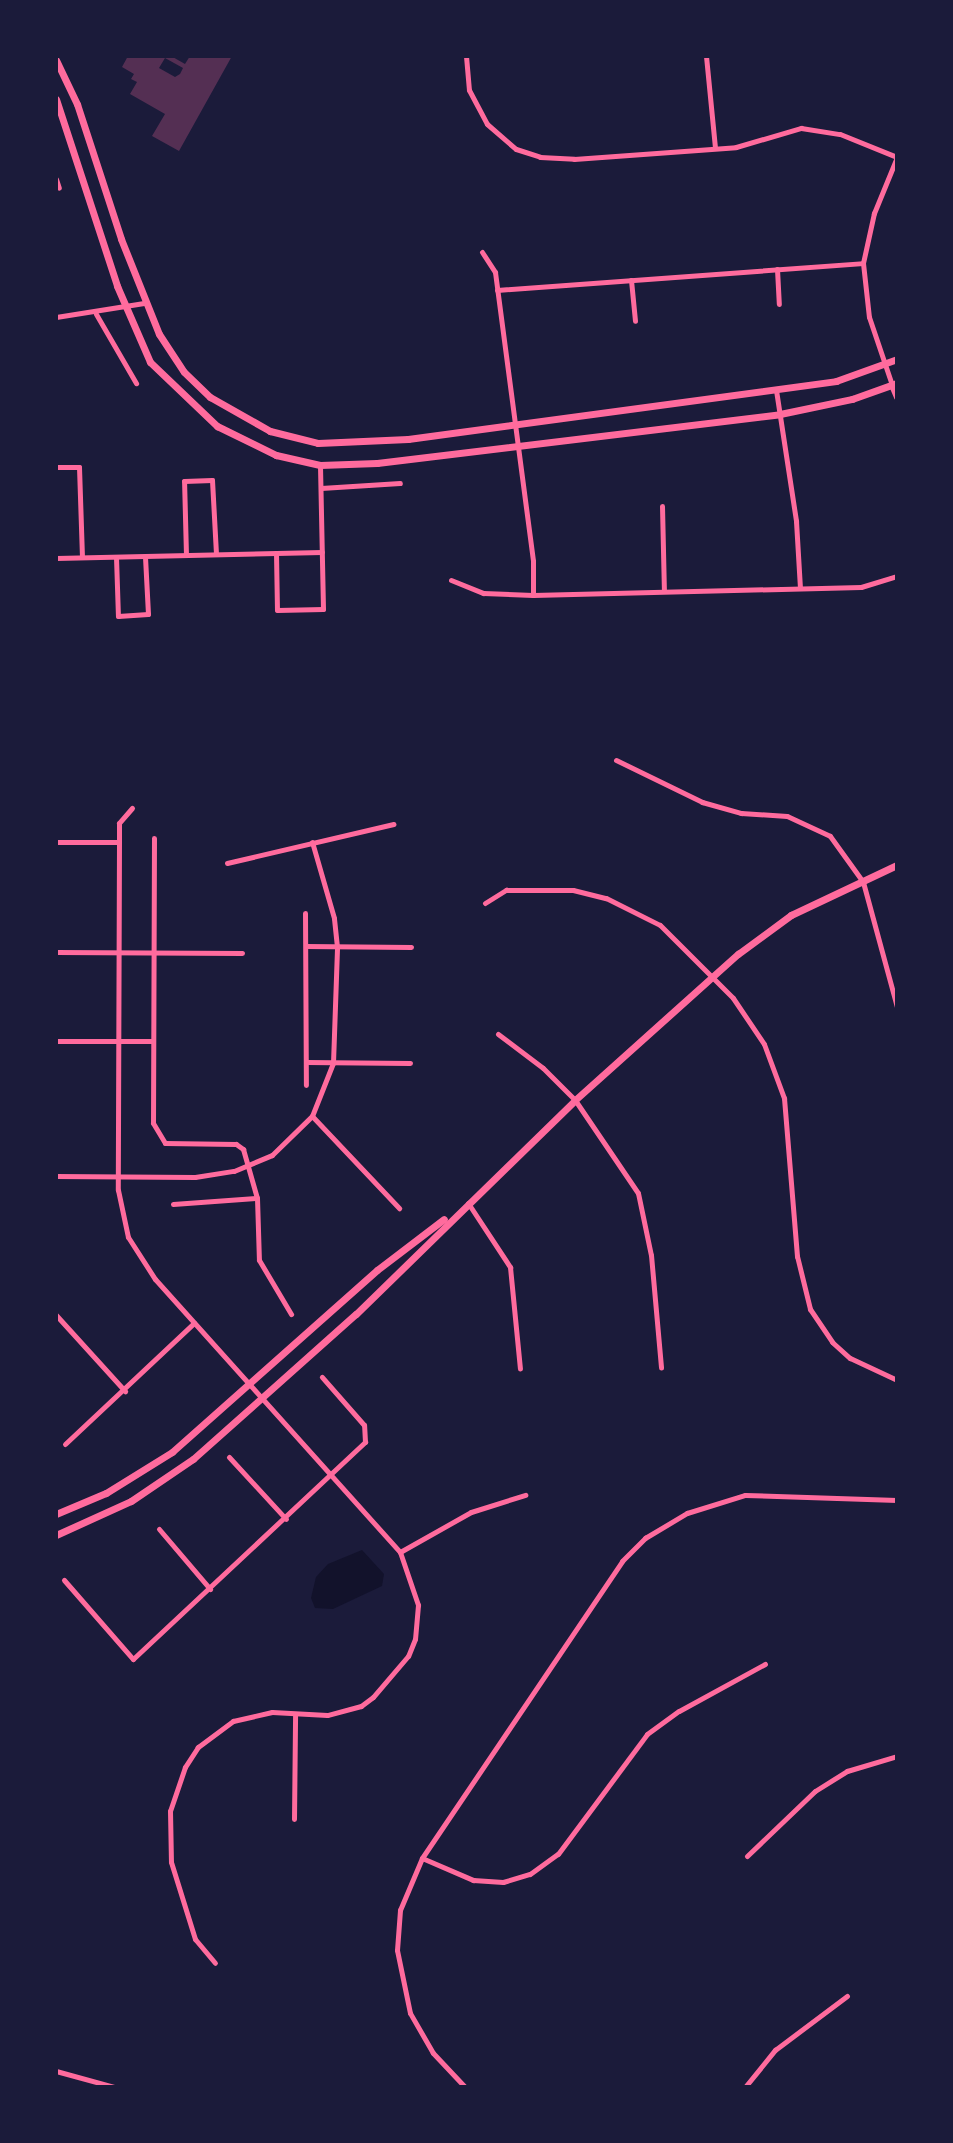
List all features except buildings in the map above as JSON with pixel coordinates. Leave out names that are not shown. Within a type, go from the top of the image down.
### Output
[{"type":"street","points":[[466,56],[469,90],[477,109],[498,136],[527,153],[574,159],[715,148],[817,128],[897,157],[874,213],[863,263],[869,317],[885,365],[895,384],[897,397]]},
{"type":"street","points":[[706,56],[715,148]]},
{"type":"street","points":[[56,60],[77,104],[145,303],[170,353],[198,387],[236,416],[270,431],[310,442],[348,445],[514,426],[836,381],[897,359]]},
{"type":"street","points":[[56,99],[124,304],[150,362],[200,414],[245,442],[320,465],[377,463],[780,414],[895,384]]},
{"type":"street","points":[[56,179],[59,188]]},
{"type":"street","points":[[482,252],[495,272],[533,561],[533,595]]},
{"type":"street","points":[[497,290],[863,263]]},
{"type":"street","points":[[777,270],[779,304]]},
{"type":"street","points":[[631,280],[635,321]]},
{"type":"street","points":[[56,317],[96,314],[124,304],[145,303]]},
{"type":"street","points":[[96,314],[136,383]]},
{"type":"street","points":[[776,390],[796,521],[800,588]]},
{"type":"street","points":[[276,553],[277,610],[323,609],[320,465]]},
{"type":"street","points":[[56,467],[79,467],[82,558]]},
{"type":"street","points":[[186,555],[184,481],[212,480],[216,554]]},
{"type":"street","points":[[321,488],[400,483]]},
{"type":"street","points":[[662,506],[664,591]]},
{"type":"street","points":[[56,558],[322,552]]},
{"type":"street","points":[[116,557],[118,616],[148,614],[145,557]]},
{"type":"street","points":[[451,580],[482,593],[533,595],[861,587],[897,576]]},
{"type":"street","points":[[616,760],[715,806],[812,825],[841,847],[863,881],[897,1007]]},
{"type":"street","points":[[132,807],[119,823],[118,1176],[122,1218],[134,1250],[194,1323],[330,1478],[400,1552],[415,1586],[418,1623],[400,1669],[360,1706],[327,1715],[257,1714],[219,1728],[198,1747],[177,1784],[168,1828],[170,1862],[195,1939],[215,1963]]},
{"type":"street","points":[[227,863],[393,824]]},
{"type":"street","points":[[154,838],[153,1041],[157,1134],[175,1146],[236,1144],[243,1149],[257,1198],[259,1260],[291,1314]]},
{"type":"street","points":[[56,842],[119,842]]},
{"type":"street","points":[[56,1176],[195,1177],[250,1167],[287,1142],[312,1116],[333,1063],[337,947],[334,918],[313,842]]},
{"type":"street","points":[[56,1535],[150,1490],[193,1459],[356,1314],[467,1201],[713,976],[791,915],[897,865]]},
{"type":"street","points":[[485,903],[506,890],[573,890],[606,898],[660,925],[713,976],[764,1044],[780,1083],[798,1266],[810,1309],[832,1342],[850,1358],[897,1380]]},
{"type":"street","points":[[305,912],[306,1085]]},
{"type":"street","points":[[306,946],[411,947]]},
{"type":"street","points":[[56,952],[242,953]]},
{"type":"street","points":[[498,1034],[543,1068],[575,1100],[626,1170],[646,1217],[661,1368]]},
{"type":"street","points":[[56,1041],[153,1041]]},
{"type":"street","points":[[306,1062],[410,1063]]},
{"type":"street","points":[[312,1116],[399,1208]]},
{"type":"street","points":[[173,1204],[257,1198]]},
{"type":"street","points":[[467,1201],[510,1268],[520,1369]]},
{"type":"street","points":[[56,1514],[106,1493],[152,1466],[377,1270],[467,1201]]},
{"type":"street","points":[[56,1315],[125,1391]]},
{"type":"street","points":[[65,1444],[125,1391],[194,1323]]},
{"type":"street","points":[[64,1580],[133,1659],[360,1449],[366,1433],[322,1377]]},
{"type":"street","points":[[229,1457],[286,1519]]},
{"type":"street","points":[[400,1552],[471,1512],[525,1495]]},
{"type":"street","points":[[465,2087],[456,2085],[433,2053],[410,2013],[401,1981],[397,1950],[400,1910],[422,1858],[622,1561],[645,1538],[687,1513],[745,1495],[897,1500]]},
{"type":"street","points":[[159,1529],[210,1589]]},
{"type":"street","points":[[422,1858],[473,1880],[503,1882],[530,1874],[558,1854],[647,1734],[679,1711],[765,1664]]},
{"type":"street","points":[[295,1715],[295,1819]]},
{"type":"street","points":[[747,1856],[815,1791],[847,1771],[897,1756]]},
{"type":"street","points":[[745,2087],[775,2050],[847,1996]]},
{"type":"street","points":[[56,2071],[114,2087]]},
{"type":"shaded area","points":[[362,1550],[384,1574],[382,1586],[333,1609],[315,1608],[311,1598],[316,1577],[328,1564]]}]
